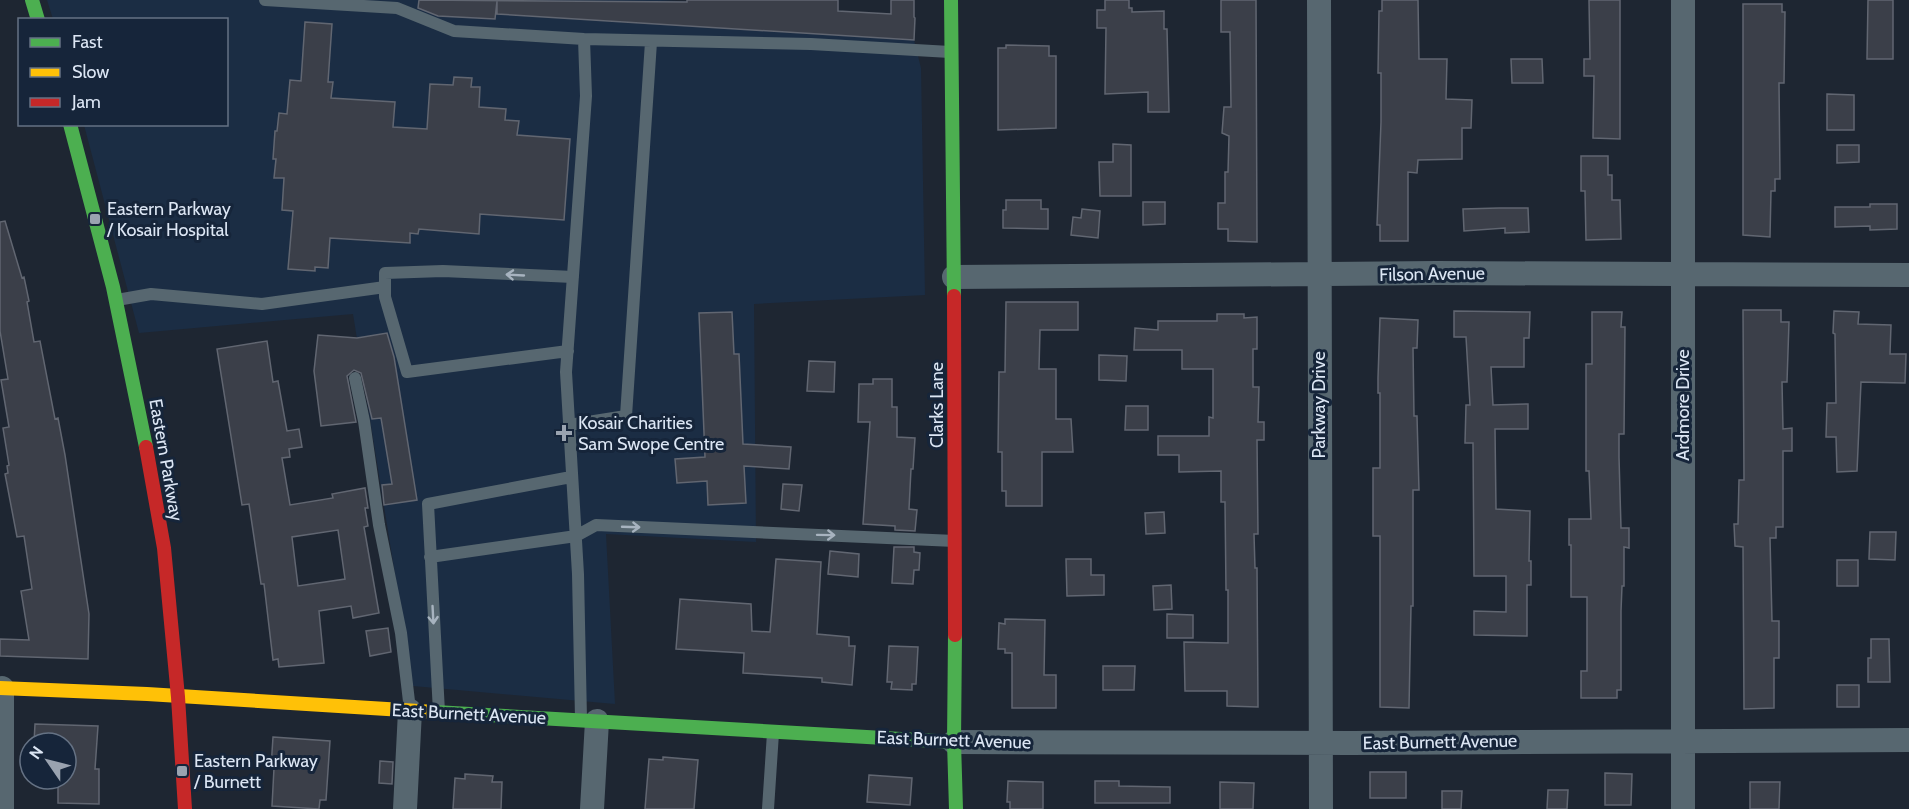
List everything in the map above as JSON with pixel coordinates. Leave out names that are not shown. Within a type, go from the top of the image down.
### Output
[{"type":"street","points":[[32,0],[37,18]]},
{"type":"street","name":"Clarks Lane","points":[[951,0],[956,809]]},
{"type":"street","name":"Parkway Drive","points":[[1319,0],[1321,809]]},
{"type":"street","name":"Ardmore Drive","points":[[1683,0],[1683,809]]},
{"type":"street","name":"Eastern Parkway","points":[[71,126],[115,301],[138,405],[164,548],[178,697],[185,809]]},
{"type":"street","name":"Filson Avenue","points":[[954,278],[1683,273],[1909,275]]},
{"type":"street","points":[[1,688],[2,809]]},
{"type":"street","name":"East Burnett Avenue","points":[[1,688],[139,693],[440,713],[954,742],[1909,740]]},
{"type":"street","points":[[405,809],[410,711]]},
{"type":"street","points":[[589,721],[592,809]]},
{"type":"lane","points":[[265,0],[397,8],[454,31],[651,42],[811,44],[952,52]]},
{"type":"lane","points":[[584,39],[586,96],[566,372],[576,536],[581,683],[589,721]]},
{"type":"lane","points":[[569,425],[626,416],[651,42]]},
{"type":"lane","points":[[568,351],[406,372],[385,297],[385,273],[443,271],[573,277]]},
{"type":"lane","points":[[115,301],[151,294],[262,304],[385,282]]},
{"type":"lane","points":[[355,378],[364,421],[379,525],[401,633],[410,711]]},
{"type":"lane","points":[[440,713],[428,504],[572,477]]},
{"type":"lane","points":[[430,557],[576,536],[596,525],[956,541]]},
{"type":"lane","points":[[768,809],[773,732]]},
{"type":"shaded area","name":"Kosair Charities Sam Swope Centre","points":[[47,0],[661,0],[892,14],[892,16],[915,18],[914,40],[921,68],[925,295],[754,304],[756,542],[606,534],[615,704],[413,686],[353,314],[139,333],[84,126],[228,126],[228,18],[53,18]]},
{"type":"building","points":[[419,0],[687,2],[687,0],[838,0],[838,11],[891,14],[891,0],[914,0],[914,40],[497,14],[497,1],[495,19],[438,16],[418,8]]},
{"type":"building","points":[[1105,0],[1129,0],[1129,8],[1132,8],[1132,12],[1164,11],[1164,29],[1167,29],[1169,112],[1148,112],[1148,92],[1105,94],[1106,28],[1097,28],[1097,10],[1105,10]]},
{"type":"building","points":[[1221,0],[1256,0],[1257,242],[1228,241],[1228,229],[1218,229],[1218,203],[1225,203],[1225,172],[1228,172],[1229,136],[1222,133],[1224,107],[1231,107],[1230,32],[1221,32]]},
{"type":"building","points":[[1382,0],[1418,0],[1419,59],[1447,59],[1446,99],[1472,100],[1471,128],[1462,128],[1462,159],[1418,160],[1417,173],[1408,172],[1408,241],[1380,241],[1380,225],[1377,225],[1381,122],[1381,73],[1378,73],[1379,11],[1382,11]]},
{"type":"building","points":[[1589,0],[1620,0],[1620,139],[1593,138],[1594,76],[1584,76],[1584,59],[1590,59]]},
{"type":"building","points":[[1868,0],[1893,0],[1893,59],[1867,59]]},
{"type":"building","points":[[1743,4],[1782,4],[1782,12],[1785,12],[1784,83],[1779,83],[1780,179],[1775,179],[1775,191],[1771,191],[1770,237],[1743,235]]},
{"type":"building","points":[[305,22],[332,24],[328,82],[333,82],[331,98],[395,102],[393,127],[427,129],[430,84],[453,85],[454,77],[472,78],[471,87],[480,87],[479,107],[506,109],[505,120],[519,121],[517,135],[570,139],[564,220],[480,214],[479,234],[419,229],[418,234],[410,233],[410,243],[330,238],[328,268],[315,267],[315,271],[288,269],[293,211],[282,210],[284,178],[274,178],[276,159],[273,159],[279,113],[287,114],[290,80],[301,81]]},
{"type":"building","points":[[1006,45],[1049,46],[1049,56],[1056,56],[1056,128],[998,130],[998,48],[1006,48]]},
{"type":"building","points":[[1511,59],[1542,59],[1543,83],[1512,83]]},
{"type":"building","points":[[1827,94],[1854,95],[1854,130],[1827,130]]},
{"type":"building","points":[[1113,144],[1131,145],[1131,196],[1100,196],[1099,162],[1113,162]]},
{"type":"building","points":[[1837,145],[1859,145],[1859,162],[1837,163]]},
{"type":"building","points":[[1581,156],[1608,156],[1608,175],[1612,175],[1612,200],[1620,200],[1621,239],[1586,240],[1585,191],[1581,191]]},
{"type":"building","points":[[1006,200],[1041,200],[1041,209],[1048,209],[1048,229],[1003,228],[1003,210],[1006,210]]},
{"type":"building","points":[[1143,202],[1165,202],[1165,224],[1143,225]]},
{"type":"building","points":[[1870,204],[1897,204],[1897,229],[1870,230],[1870,226],[1835,227],[1835,207],[1870,207]]},
{"type":"building","points":[[1528,208],[1529,232],[1505,233],[1505,228],[1464,231],[1463,209]]},
{"type":"building","points":[[1082,209],[1100,211],[1098,238],[1071,235],[1073,217],[1081,218]]},
{"type":"building","points":[[5,221],[22,278],[24,277],[34,342],[40,341],[55,419],[58,418],[89,614],[88,659],[0,656],[0,639],[29,640],[21,591],[32,589],[24,536],[17,537],[5,474],[8,473],[7,466],[9,465],[3,428],[9,427],[1,380],[8,379],[0,331],[0,222]]},
{"type":"building","points":[[1006,302],[1078,302],[1078,330],[1040,330],[1039,369],[1056,369],[1056,419],[1071,419],[1073,452],[1042,452],[1042,506],[1006,506],[1006,491],[1002,491],[1002,452],[998,452],[999,372],[1005,372]]},
{"type":"building","points":[[1743,310],[1781,310],[1781,322],[1789,322],[1787,382],[1782,382],[1783,429],[1792,428],[1792,451],[1783,451],[1783,527],[1776,527],[1776,538],[1770,538],[1772,621],[1779,621],[1779,658],[1774,658],[1774,708],[1744,709],[1743,547],[1735,546],[1734,524],[1738,524],[1739,480],[1744,480]]},
{"type":"building","points":[[1454,311],[1530,312],[1529,338],[1524,338],[1524,367],[1491,367],[1493,405],[1528,404],[1528,429],[1495,429],[1496,509],[1530,511],[1531,585],[1527,585],[1527,636],[1474,635],[1474,611],[1506,612],[1506,576],[1474,576],[1473,443],[1465,443],[1466,405],[1470,405],[1466,337],[1454,337]]},
{"type":"building","points":[[1834,311],[1859,312],[1858,324],[1891,325],[1890,354],[1906,354],[1905,383],[1861,382],[1857,471],[1837,472],[1836,437],[1826,437],[1827,403],[1836,403]]},
{"type":"building","points":[[732,312],[734,354],[739,354],[743,444],[791,447],[789,469],[744,466],[746,503],[708,505],[707,481],[677,483],[675,459],[705,457],[699,313]]},
{"type":"building","points":[[1592,312],[1622,312],[1621,327],[1625,327],[1624,434],[1619,434],[1619,457],[1621,528],[1629,528],[1629,548],[1624,547],[1621,690],[1617,690],[1617,698],[1581,698],[1581,671],[1587,671],[1587,597],[1571,597],[1569,519],[1591,519],[1589,471],[1586,471],[1586,364],[1592,364]]},
{"type":"building","points":[[1217,314],[1244,314],[1244,318],[1257,317],[1257,349],[1253,349],[1253,387],[1259,387],[1258,422],[1264,422],[1264,440],[1257,440],[1258,534],[1254,534],[1255,568],[1257,568],[1258,707],[1227,706],[1227,691],[1185,691],[1184,642],[1228,643],[1225,502],[1221,502],[1221,471],[1179,472],[1179,455],[1158,455],[1158,436],[1209,436],[1209,417],[1213,418],[1213,369],[1182,369],[1182,350],[1134,350],[1135,328],[1158,330],[1158,321],[1217,321]]},
{"type":"building","points":[[1380,318],[1418,320],[1417,348],[1413,348],[1414,416],[1417,416],[1419,490],[1413,490],[1413,606],[1411,606],[1409,708],[1380,707],[1380,536],[1373,536],[1373,468],[1380,468],[1378,378]]},
{"type":"building","points":[[387,333],[394,357],[417,500],[384,505],[382,485],[392,484],[381,418],[372,419],[361,373],[354,370],[347,376],[356,422],[321,426],[314,371],[318,335],[357,338]]},
{"type":"building","points":[[267,341],[273,382],[278,381],[287,431],[299,429],[302,447],[289,449],[290,457],[282,458],[290,505],[333,498],[332,494],[365,488],[368,526],[364,527],[379,613],[353,618],[351,606],[319,611],[324,663],[279,667],[278,659],[273,660],[264,584],[261,584],[249,504],[242,505],[217,349]],"holes":[[[338,530],[345,579],[298,586],[292,537]]]},
{"type":"building","points":[[1099,355],[1127,356],[1126,381],[1099,380]]},
{"type":"building","points":[[809,361],[835,362],[834,392],[807,391]]},
{"type":"building","points":[[873,379],[892,379],[892,407],[897,407],[897,437],[915,438],[909,509],[917,510],[915,531],[895,530],[895,526],[863,524],[870,422],[858,422],[859,384],[873,384]]},
{"type":"building","points":[[1126,406],[1148,406],[1148,430],[1125,430]]},
{"type":"building","points":[[783,484],[802,485],[799,511],[781,509]]},
{"type":"building","points":[[1164,512],[1165,533],[1146,534],[1145,513]]},
{"type":"building","points":[[1870,532],[1896,532],[1895,560],[1869,559]]},
{"type":"building","points":[[894,547],[914,547],[914,552],[920,553],[919,570],[914,570],[913,584],[892,583]]},
{"type":"building","points":[[830,551],[859,554],[858,577],[828,574]]},
{"type":"building","points":[[776,559],[821,562],[817,634],[849,637],[849,646],[855,646],[852,685],[822,682],[822,678],[743,673],[744,653],[676,649],[680,599],[751,604],[752,631],[770,632]]},
{"type":"building","points":[[1066,559],[1091,559],[1091,575],[1104,575],[1104,595],[1067,596]]},
{"type":"building","points":[[1837,560],[1858,560],[1858,586],[1837,586]]},
{"type":"building","points":[[1171,585],[1172,609],[1154,610],[1153,586]]},
{"type":"building","points":[[1167,614],[1193,615],[1193,638],[1167,638]]},
{"type":"building","points":[[1005,619],[1045,620],[1044,675],[1056,675],[1056,708],[1012,708],[1012,653],[1005,653],[1005,649],[998,649],[999,623],[1005,624]]},
{"type":"building","points":[[388,628],[391,652],[370,656],[366,631]]},
{"type":"building","points":[[1871,639],[1889,639],[1890,682],[1868,682]]},
{"type":"building","points":[[889,646],[918,647],[916,684],[912,684],[912,690],[891,689],[892,682],[887,682]]},
{"type":"building","points":[[1103,666],[1135,666],[1134,690],[1103,690]]},
{"type":"building","points":[[1837,685],[1859,685],[1859,707],[1837,707]]},
{"type":"building","points":[[35,724],[98,726],[95,769],[99,769],[99,804],[58,803],[58,791],[78,791],[78,731],[35,731]]},
{"type":"building","points":[[273,737],[330,741],[326,800],[320,800],[319,809],[272,806]]},
{"type":"building","points":[[663,757],[698,760],[694,809],[645,809],[649,759],[663,760]]},
{"type":"building","points":[[380,761],[393,762],[392,784],[379,783]]},
{"type":"building","points":[[1370,772],[1406,772],[1406,798],[1370,798]]},
{"type":"building","points":[[1605,773],[1632,774],[1631,805],[1605,805]]},
{"type":"building","points":[[465,774],[493,776],[492,782],[502,782],[501,809],[453,809],[455,778],[465,779]]},
{"type":"building","points":[[869,775],[912,778],[910,805],[867,802]]},
{"type":"building","points":[[1008,781],[1043,782],[1043,809],[1010,809],[1010,802],[1007,802]]},
{"type":"building","points":[[1095,781],[1119,781],[1119,786],[1170,787],[1170,803],[1095,803]]},
{"type":"building","points":[[1220,782],[1254,783],[1253,809],[1220,809]]},
{"type":"building","points":[[1750,782],[1780,782],[1779,809],[1750,809]]},
{"type":"building","points":[[1548,790],[1568,790],[1567,809],[1547,809]]},
{"type":"building","points":[[1442,791],[1462,791],[1461,809],[1442,809]]},
{"type":"traffic: fast","points":[[32,0],[37,18]]},
{"type":"traffic: fast","points":[[951,0],[954,296]]},
{"type":"traffic: fast","points":[[71,126],[113,287],[146,447]]},
{"type":"traffic: fast","points":[[955,635],[956,809]]},
{"type":"traffic: fast","points":[[435,712],[954,742]]},
{"type":"traffic: slow","points":[[0,688],[147,694],[435,712]]},
{"type":"traffic: jam","points":[[954,296],[955,635]]},
{"type":"traffic: jam","points":[[146,447],[164,548],[178,697],[185,809]]},
{"type":"place","name":"Eastern Parkway / Kosair Hospital","points":[[95,219]]},
{"type":"place","name":"Kosair Charities Sam Swope Centre","points":[[564,433]]},
{"type":"place","name":"Eastern Parkway / Burnett","points":[[182,771]]}]
